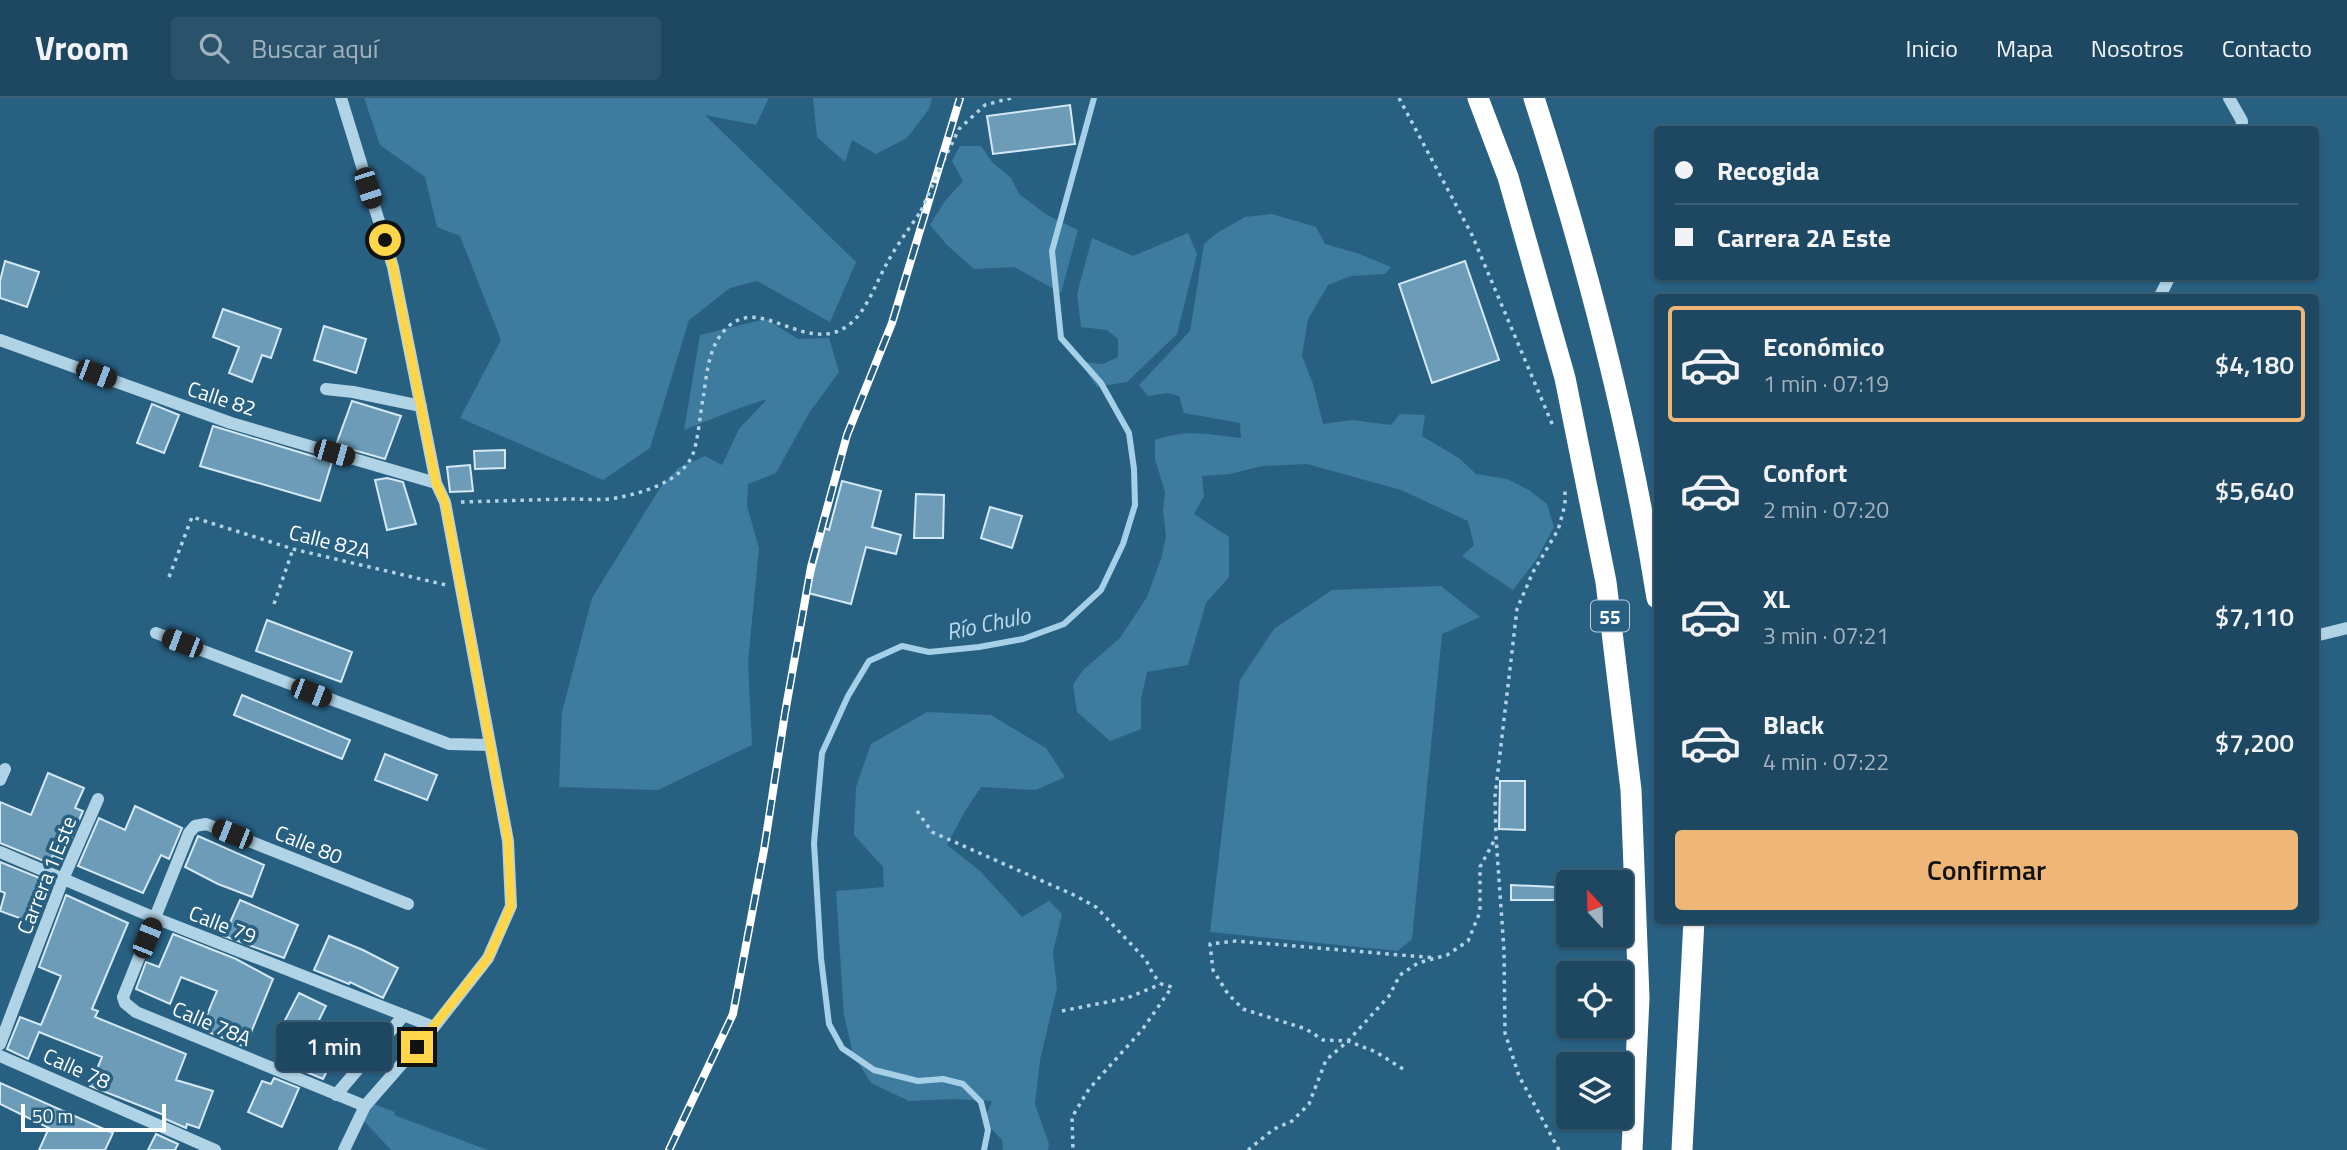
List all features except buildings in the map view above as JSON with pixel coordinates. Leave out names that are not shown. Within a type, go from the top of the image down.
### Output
[{"type":"highway","name":"55","points":[[1478,98],[1508,177],[1565,378],[1606,582],[1631,790],[1639,998],[1632,1150]]},
{"type":"highway","name":"55","points":[[1534,98],[1594,295],[1651,514],[1654,556]]},
{"type":"highway","points":[[1682,1150],[1695,924]]},
{"type":"street","points":[[341,98],[393,267],[436,483],[445,502],[508,841],[511,906],[488,958],[434,1027],[365,1106],[344,1150]]},
{"type":"street","points":[[2229,98],[2242,121],[2241,126]]},
{"type":"street","name":"Calle 82","points":[[0,340],[231,422],[436,483]]},
{"type":"street","points":[[327,389],[353,391],[421,406]]},
{"type":"street","points":[[2319,635],[2347,628]]},
{"type":"street","points":[[156,634],[449,744],[490,745]]},
{"type":"street","name":"Carrera 1 Este","points":[[0,1044],[63,879],[98,799]]},
{"type":"street","name":"Calle 80","points":[[155,918],[189,833],[195,826],[206,824],[408,904]]},
{"type":"street","name":"Calle 79","points":[[0,852],[155,918],[434,1027]]},
{"type":"street","name":"Calle 78A","points":[[155,918],[123,997],[125,1003],[136,1012],[365,1106]]},
{"type":"street","points":[[336,1095],[404,1015]]},
{"type":"street","name":"Calle 78","points":[[0,1056],[215,1150]]},
{"type":"path","points":[[445,502],[618,498],[660,486],[678,473],[692,457],[710,356],[718,338],[731,324],[747,318],[759,317],[812,335],[827,335],[853,322],[921,211],[959,129],[985,105],[1012,98]]},
{"type":"path","points":[[1399,98],[1472,235],[1556,435]]},
{"type":"path","points":[[1559,1150],[1519,1076],[1505,1033],[1504,950],[1495,796],[1517,609],[1558,530],[1565,505],[1565,483]]},
{"type":"path","name":"Calle 82A","points":[[169,577],[192,517],[293,549],[461,589]]},
{"type":"path","points":[[274,604],[293,549]]},
{"type":"path","points":[[917,811],[932,832],[943,838],[1096,907],[1146,960],[1161,984],[1172,987],[1142,1030],[1089,1089],[1072,1117],[1073,1150]]},
{"type":"path","points":[[1248,1150],[1273,1129],[1292,1121],[1309,1104],[1326,1060],[1348,1041],[1389,996],[1400,975],[1418,963],[1447,955],[1468,941],[1480,912],[1480,867],[1496,837]]},
{"type":"path","points":[[1403,1069],[1376,1052],[1348,1041],[1323,1040],[1306,1029],[1243,1009],[1228,995],[1213,970],[1210,944],[1236,941],[1436,958]]},
{"type":"path","points":[[1062,1011],[1127,998],[1161,984]]},
{"type":"shaded area","points":[[364,98],[769,98],[756,125],[705,115],[856,262],[830,322],[757,281],[730,288],[689,320],[650,448],[603,480],[460,418],[501,340],[460,236],[437,227],[425,177],[380,145]]},
{"type":"shaded area","points":[[813,98],[932,98],[929,109],[907,138],[876,154],[852,140],[845,162],[817,137]]},
{"type":"shaded area","points":[[960,146],[981,146],[992,162],[1011,178],[1019,194],[1047,215],[1078,230],[1061,293],[1014,267],[974,269],[947,245],[930,225],[945,201],[963,181],[952,161]]},
{"type":"shaded area","points":[[1272,214],[1316,227],[1325,244],[1391,267],[1385,274],[1351,276],[1328,285],[1308,319],[1302,356],[1313,384],[1323,424],[1352,420],[1391,425],[1400,414],[1425,415],[1422,436],[1459,458],[1476,474],[1507,479],[1529,490],[1547,504],[1554,527],[1536,560],[1513,590],[1462,556],[1474,545],[1468,521],[1401,490],[1307,464],[1262,466],[1230,474],[1202,476],[1204,496],[1194,514],[1229,537],[1229,577],[1206,603],[1188,665],[1147,672],[1141,699],[1141,729],[1110,741],[1077,712],[1073,685],[1083,670],[1120,638],[1147,597],[1161,559],[1166,537],[1163,511],[1165,492],[1155,459],[1155,440],[1189,433],[1241,438],[1240,423],[1184,413],[1179,396],[1167,393],[1148,396],[1139,385],[1190,331],[1204,244],[1245,217]]},
{"type":"shaded area","points":[[1188,233],[1197,254],[1177,334],[1127,382],[1097,387],[1083,362],[1103,364],[1118,357],[1118,339],[1107,330],[1081,327],[1077,294],[1092,238],[1133,256]]},
{"type":"shaded area","points":[[766,319],[798,339],[829,338],[839,372],[809,413],[776,473],[748,484],[747,506],[759,548],[748,662],[752,745],[658,790],[559,787],[562,712],[592,598],[660,488],[678,468],[705,456],[722,465],[739,429],[767,399],[684,430],[700,335]]},
{"type":"shaded area","points":[[1441,586],[1480,617],[1442,634],[1412,939],[1398,951],[1210,932],[1240,680],[1274,629],[1332,590]]},
{"type":"shaded area","points":[[927,712],[991,715],[1046,748],[1065,777],[1036,790],[981,787],[947,845],[980,871],[1022,917],[1049,901],[1062,914],[1053,952],[1057,988],[1040,1060],[1035,1104],[1049,1144],[1048,1150],[1003,1150],[1002,1140],[984,1121],[992,1101],[909,1101],[871,1083],[853,1054],[844,1015],[836,891],[884,887],[883,867],[854,835],[856,787],[871,744]]},
{"type":"shaded area","points":[[368,1102],[395,1112],[394,1115],[488,1150],[391,1150],[362,1119]]},
{"type":"waterway","name":"Río Chulo","points":[[984,1150],[988,1130],[981,1102],[963,1084],[943,1079],[918,1081],[874,1070],[842,1048],[829,1024],[821,958],[814,843],[822,753],[848,696],[869,661],[902,646],[929,652],[979,647],[1023,639],[1064,624],[1101,590],[1123,544],[1135,505],[1129,433],[1101,383],[1061,338],[1052,251],[1094,98]]},
{"type":"railway","points":[[669,1150],[733,1014],[764,850],[811,567],[847,435],[892,323],[960,98]]},
{"type":"route","points":[[385,240],[393,267],[436,483],[445,502],[508,841],[511,906],[488,958],[417,1047]]}]
